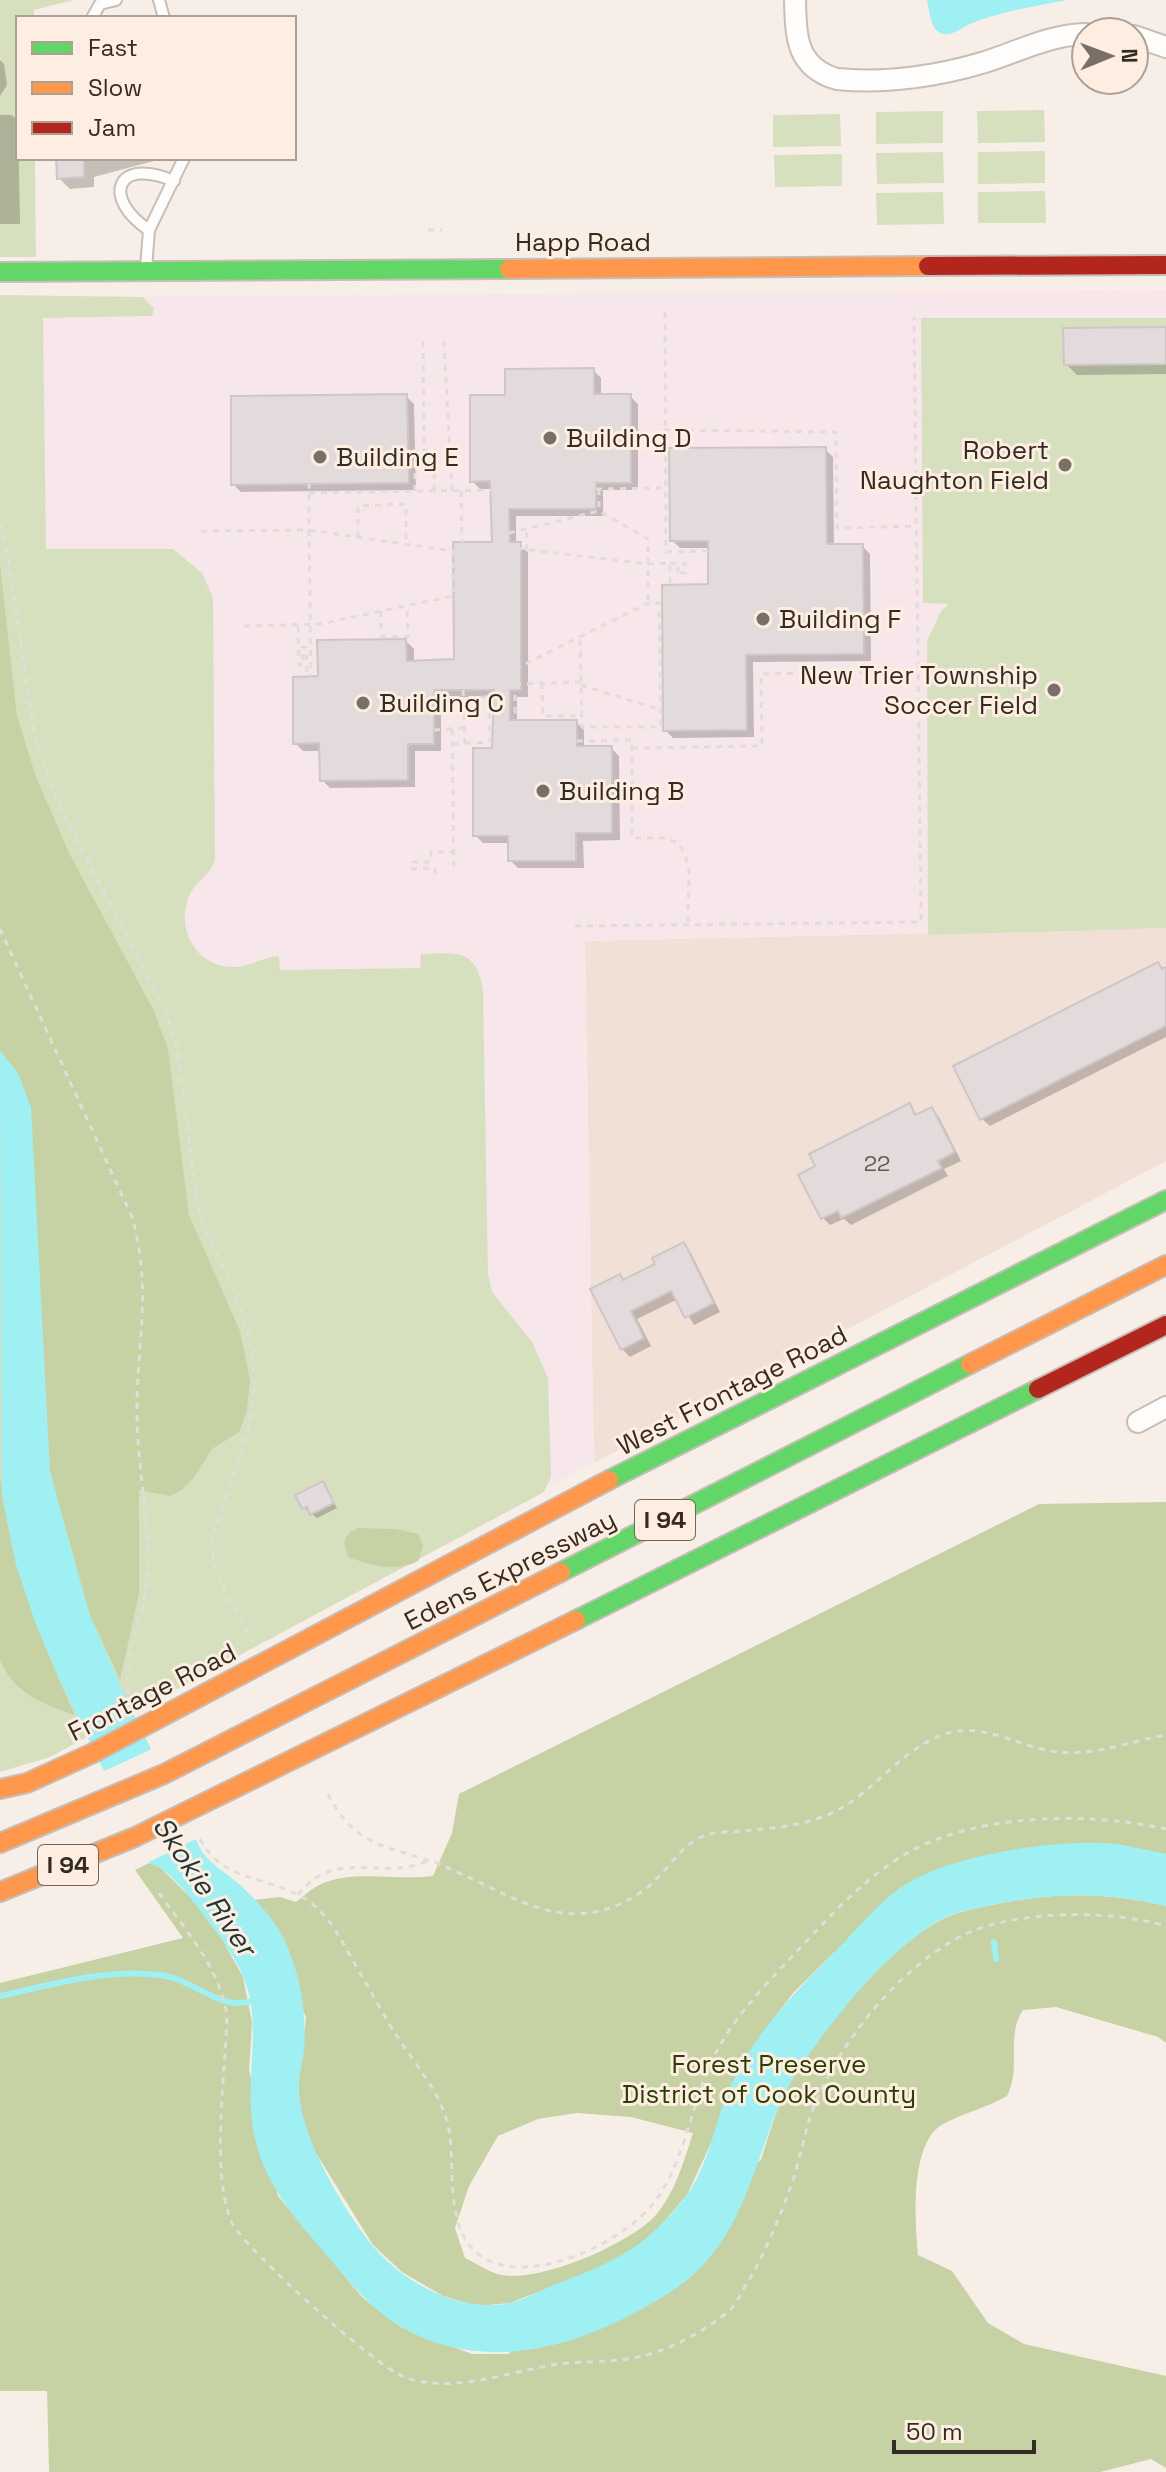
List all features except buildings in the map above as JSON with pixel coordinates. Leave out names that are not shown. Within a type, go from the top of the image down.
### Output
[{"type":"main road","name":"Happ Road","points":[[0,272],[1166,265]]},
{"type":"main road","name":"West Frontage Road","points":[[323,1632],[588,1491],[1166,1200]]},
{"type":"main road","name":"Edens Expressway","points":[[0,1843],[164,1774],[1166,1265]]},
{"type":"main road","name":"I 94","points":[[0,1892],[184,1814],[1166,1325]]},
{"type":"main road","name":"Frontage Road","points":[[0,1789],[27,1783],[93,1753],[138,1719],[323,1632]]},
{"type":"street","points":[[795,0],[799,50],[816,70],[837,79],[938,74],[989,61],[1040,41],[1070,36]]},
{"type":"street","points":[[1138,1422],[1166,1407]]},
{"type":"lane","points":[[93,16],[100,4],[116,0]]},
{"type":"lane","points":[[146,271],[149,230],[183,160]]},
{"type":"lane","points":[[149,230],[134,220],[122,204],[122,187],[129,176],[139,171],[149,171],[174,181]]},
{"type":"path","points":[[428,230],[442,230]]},
{"type":"path","points":[[665,312],[666,552],[708,551]]},
{"type":"path","points":[[575,926],[921,922],[914,317]]},
{"type":"path","points":[[423,341],[424,450]]},
{"type":"path","points":[[444,341],[452,491]]},
{"type":"path","points":[[664,430],[836,432],[837,528],[916,526]]},
{"type":"path","points":[[415,491],[415,450],[435,450],[434,491]]},
{"type":"path","points":[[298,626],[299,665],[303,665],[302,647],[306,647],[307,675],[311,676],[309,484]]},
{"type":"path","points":[[599,511],[597,489],[667,488]]},
{"type":"path","points":[[309,493],[491,490]]},
{"type":"path","points":[[461,491],[462,542]]},
{"type":"path","points":[[358,537],[358,506],[406,504],[406,544]]},
{"type":"path","points":[[509,533],[599,511],[648,539],[648,603]]},
{"type":"path","points":[[0,524],[8,556],[34,733],[57,802],[165,1009],[177,1049],[204,1229],[247,1328],[257,1390],[246,1438],[213,1536],[211,1552],[216,1571],[253,1642]]},
{"type":"path","points":[[526,550],[527,529]]},
{"type":"path","points":[[201,531],[309,530],[453,551],[453,596],[310,626],[244,626]]},
{"type":"path","points":[[490,712],[515,712],[514,548],[648,564],[670,563],[685,563],[685,573],[678,573],[678,552]]},
{"type":"path","points":[[670,563],[670,584]]},
{"type":"path","points":[[515,669],[580,636],[648,603],[659,603],[661,727],[582,727],[580,636]]},
{"type":"path","points":[[381,611],[381,636],[408,637],[407,606]]},
{"type":"path","points":[[632,748],[762,746],[761,674],[918,671]]},
{"type":"path","points":[[542,683],[543,716],[582,716]]},
{"type":"path","points":[[515,684],[581,684],[661,710]]},
{"type":"path","points":[[463,690],[465,744]]},
{"type":"path","points":[[453,744],[490,742],[489,697],[463,698]]},
{"type":"path","points":[[434,730],[464,728]]},
{"type":"path","points":[[452,729],[454,873]]},
{"type":"path","points":[[577,741],[632,740],[632,838],[666,838],[680,844],[689,866],[688,925]]},
{"type":"path","points":[[435,874],[435,868],[412,869],[412,862],[431,862],[431,852],[454,852]]},
{"type":"path","points":[[0,929],[132,1217],[141,1250],[145,1292],[137,1413],[148,1546],[140,1620],[124,1679],[138,1719]]},
{"type":"path","points":[[328,1794],[343,1819],[373,1844],[427,1860],[544,1912],[582,1913],[621,1903],[642,1892],[701,1837],[795,1824],[843,1807],[917,1749],[954,1732],[985,1733],[1043,1750],[1073,1753],[1166,1735]]},
{"type":"path","points":[[200,1839],[223,1868],[298,1895],[315,1905],[332,1925],[437,2098],[448,2125],[455,2200],[469,2245],[482,2258],[524,2268],[577,2256],[637,2221],[655,2202],[670,2178],[707,2073],[735,2022],[828,1918],[901,1856],[954,1835],[1049,1817],[1120,1818],[1166,1829]]},
{"type":"path","points":[[298,1895],[309,1881],[338,1867],[403,1869],[427,1860]]},
{"type":"path","points":[[159,1893],[208,1961],[222,1987],[227,2014],[223,2192],[233,2226],[311,2304],[375,2361],[405,2377],[446,2383],[492,2378],[565,2363],[650,2354],[690,2336],[732,2308],[760,2261],[793,2180],[815,2103],[854,2036],[913,1969],[956,1938],[997,1925],[1097,1913],[1135,1917],[1166,1926]]},
{"type":"shaded area","points":[[1166,290],[1166,928],[585,941],[594,1463],[549,1486],[550,1398],[181,973],[40,560],[36,297]]},
{"type":"shaded area","points":[[1166,928],[1166,1161],[594,1463],[585,941]]},
{"type":"green space","points":[[0,0],[74,0],[34,10],[34,16],[16,16],[16,160],[35,160],[36,257],[0,257]]},
{"type":"green space","points":[[1044,110],[1045,142],[978,143],[977,111]]},
{"type":"green space","points":[[943,111],[943,143],[876,144],[876,112]]},
{"type":"green space","points":[[840,114],[841,146],[773,147],[773,115]]},
{"type":"green space","points":[[1045,151],[1045,183],[978,184],[978,152]]},
{"type":"green space","points":[[943,152],[944,183],[877,184],[876,153]]},
{"type":"green space","points":[[842,154],[842,186],[775,187],[774,155]]},
{"type":"green space","points":[[1045,191],[1046,223],[978,223],[978,192]]},
{"type":"green space","points":[[943,192],[944,224],[877,225],[876,193]]},
{"type":"green space","points":[[0,295],[143,297],[154,308],[152,316],[43,318],[46,549],[173,549],[202,573],[213,598],[215,859],[190,894],[186,906],[185,919],[191,942],[207,959],[231,967],[279,956],[280,970],[420,968],[421,954],[445,953],[470,960],[480,976],[483,990],[488,1274],[492,1292],[532,1342],[548,1378],[551,1477],[544,1492],[50,1757],[0,1772]]},
{"type":"green space","points":[[921,318],[1166,318],[1166,928],[928,935],[927,641],[941,611],[949,604],[923,603]]},
{"type":"green space","points":[[0,564],[17,716],[36,777],[69,853],[153,1009],[168,1049],[189,1215],[240,1331],[250,1380],[247,1410],[239,1432],[212,1449],[182,1490],[170,1496],[139,1490],[139,1593],[120,1680],[89,1613],[50,1472],[18,1073],[0,1051]]},
{"type":"green space","points":[[0,1477],[11,1539],[28,1599],[75,1715],[30,1696],[13,1681],[0,1660]]},
{"type":"green space","points":[[1166,1502],[1166,1854],[1113,1844],[1040,1848],[987,1856],[936,1870],[900,1888],[794,1992],[761,2035],[687,2195],[651,2237],[608,2265],[510,2303],[477,2306],[443,2296],[402,2272],[373,2245],[314,2150],[301,2114],[298,2085],[306,2018],[270,1917],[253,1900],[280,1897],[296,1902],[321,1884],[348,1877],[433,1876],[452,1833],[459,1794],[1039,1504]],"holes":[[[577,2113],[631,2117],[693,2133],[678,2176],[655,2216],[604,2250],[535,2274],[498,2274],[465,2258],[455,2228],[469,2186],[498,2136],[538,2119]]]},
{"type":"green space","points":[[358,1528],[395,1529],[419,1534],[423,1547],[418,1561],[392,1567],[348,1557],[344,1542],[349,1533]]},
{"type":"green space","points":[[149,1863],[160,1867],[191,1898],[222,1939],[243,1977],[252,2023],[249,2070],[278,2196],[362,2297],[401,2327],[472,2354],[508,2354],[761,2160],[787,2087],[813,2045],[862,1985],[920,1933],[960,1912],[1040,1897],[1102,1896],[1166,1906],[1166,2043],[1158,2037],[1056,2007],[1023,2010],[1015,2031],[1013,2074],[1007,2096],[943,2124],[932,2134],[924,2148],[919,2165],[916,2224],[918,2255],[952,2271],[988,2323],[1024,2344],[1166,2376],[1166,2468],[1151,2459],[1100,2472],[49,2472],[47,2391],[0,2391],[0,1983],[183,1938],[135,1870]]},
{"type":"water","points":[[927,0],[1068,0],[1018,9],[945,34],[934,27]]},
{"type":"water","name":"Skokie River","points":[[0,1051],[18,1073],[31,1107],[50,1472],[89,1613],[124,1694],[201,1850],[258,1903],[285,1941],[295,1967],[303,2008],[305,2035],[299,2086],[306,2126],[324,2170],[348,2212],[372,2245],[399,2271],[416,2283],[452,2299],[472,2304],[509,2303],[601,2266],[644,2240],[670,2215],[693,2186],[732,2083],[773,2018],[871,1913],[900,1888],[920,1876],[945,1866],[1004,1851],[1064,1844],[1115,1844],[1166,1854],[1166,1906],[1082,1895],[1019,1900],[952,1915],[910,1941],[848,2004],[795,2075],[775,2115],[738,2212],[712,2255],[694,2274],[641,2310],[575,2339],[541,2348],[506,2352],[472,2351],[437,2343],[391,2321],[342,2274],[295,2217],[263,2165],[251,2112],[253,2023],[244,1978],[189,1895],[170,1876],[149,1863],[62,1685],[35,1622],[16,1565],[2,1495]]},
{"type":"pier","points":[[152,1749],[196,1839],[147,1863],[102,1772]]},
{"type":"waterway","points":[[994,1942],[996,1959]]},
{"type":"waterway","points":[[0,1996],[79,1979],[140,1973],[173,1978],[232,2003],[258,1999]]},
{"type":"traffic: fast","points":[[0,272],[509,269]]},
{"type":"traffic: fast","points":[[609,1480],[1166,1200]]},
{"type":"traffic: fast","points":[[561,1572],[970,1364]]},
{"type":"traffic: fast","points":[[576,1620],[1038,1389]]},
{"type":"traffic: slow","points":[[509,269],[928,266]]},
{"type":"traffic: slow","points":[[970,1364],[1166,1265]]},
{"type":"traffic: slow","points":[[0,1789],[27,1783],[93,1753],[609,1480]]},
{"type":"traffic: slow","points":[[0,1843],[164,1774],[561,1572]]},
{"type":"traffic: slow","points":[[0,1892],[135,1837],[576,1620]]},
{"type":"traffic: jam","points":[[928,266],[1166,265]]},
{"type":"traffic: jam","points":[[1038,1389],[1166,1325]]},
{"type":"place","name":"Building D","points":[[550,438]]},
{"type":"place","name":"Building E","points":[[320,457]]},
{"type":"place","name":"Robert Naughton Field","points":[[1065,465]]},
{"type":"place","name":"Building F","points":[[763,619]]},
{"type":"place","name":"New Trier Township Soccer Field","points":[[1054,690]]},
{"type":"place","name":"Building C","points":[[363,703]]},
{"type":"place","name":"Building B","points":[[543,791]]},
{"type":"park label","name":"Forest Preserve District of Cook County","points":[[769,2079]]}]
